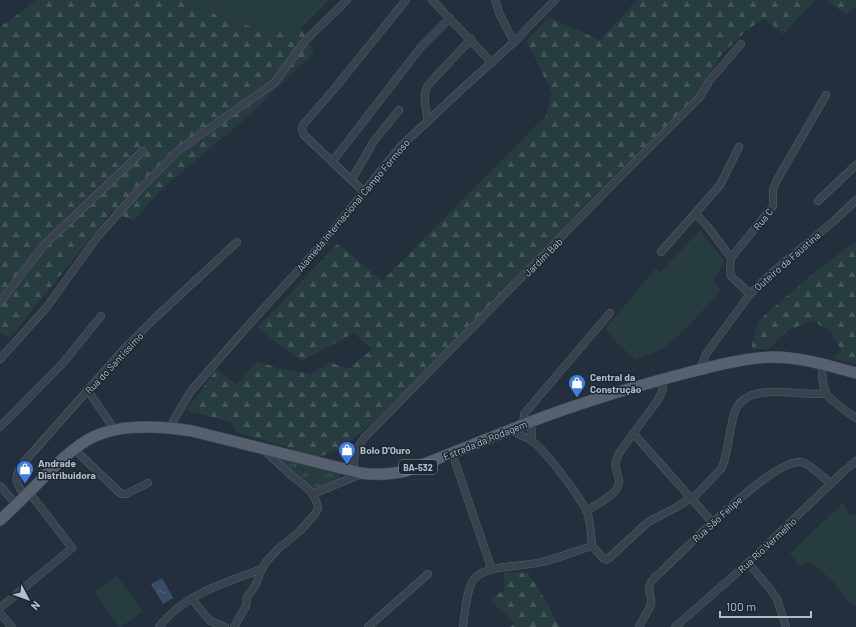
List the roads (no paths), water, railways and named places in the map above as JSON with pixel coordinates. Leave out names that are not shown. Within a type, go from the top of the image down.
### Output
[{"type":"main road","name":"Estrada da Rodagem","points":[[0,520],[74,449],[94,437],[115,430],[152,427],[192,431],[357,472],[378,475],[406,471],[527,423],[584,403],[700,370],[763,358],[805,360],[856,373]]},
{"type":"street","points":[[0,359],[46,308],[98,236],[140,190],[180,149],[274,83],[305,41],[347,0]]},
{"type":"street","points":[[364,192],[304,135],[302,129],[303,125],[406,0]]},
{"type":"street","points":[[432,0],[471,39],[492,63]]},
{"type":"street","points":[[495,0],[500,16],[514,42]]},
{"type":"street","name":"Alameda Internacional Campo Formoso","points":[[170,428],[191,392],[238,337],[312,256],[399,148],[492,63],[555,0]]},
{"type":"street","points":[[332,162],[421,47],[450,18]]},
{"type":"street","points":[[428,121],[425,102],[428,84],[471,39]]},
{"type":"street","name":"Jardim Bab","points":[[357,472],[353,464],[354,455],[364,438],[636,160],[696,102],[710,80],[741,44]]},
{"type":"street","name":"Rua C","points":[[731,258],[773,206],[773,190],[776,180],[826,95]]},
{"type":"street","points":[[352,179],[374,141],[399,110]]},
{"type":"street","points":[[661,252],[720,185],[739,147]]},
{"type":"street","points":[[0,302],[44,245],[143,151]]},
{"type":"street","points":[[818,201],[856,165]]},
{"type":"street","name":"Outeiro da Faustina","points":[[700,370],[706,354],[750,294],[774,271],[834,221],[856,200]]},
{"type":"street","points":[[695,213],[708,227],[731,258],[731,276],[750,294]]},
{"type":"street","name":"Rua do Santissimo","points":[[0,608],[72,548],[17,484],[17,473],[25,461],[125,348],[155,318],[238,242]]},
{"type":"street","points":[[532,441],[524,414],[610,313]]},
{"type":"street","points":[[0,428],[63,362],[101,316]]},
{"type":"street","points":[[822,365],[826,392],[838,405],[856,418]]},
{"type":"street","points":[[586,511],[615,492],[618,486],[618,478],[614,464],[619,453],[658,400],[663,389],[662,380]]},
{"type":"street","points":[[88,391],[115,430]]},
{"type":"street","points":[[510,430],[532,441],[544,452],[557,469],[586,511],[591,531],[592,546],[606,560],[648,522],[692,498],[721,469],[730,428],[736,409],[746,398],[760,393],[781,392],[818,394],[826,392]]},
{"type":"street","points":[[633,433],[713,523]]},
{"type":"street","points":[[234,627],[244,609],[247,597],[255,586],[262,569],[272,555],[296,536],[315,514],[318,508],[313,494],[307,487],[290,474],[262,448]]},
{"type":"street","points":[[74,449],[120,494],[126,494],[148,483]]},
{"type":"street","points":[[452,453],[492,570]]},
{"type":"street","name":"Rua Rio Vermelho","points":[[675,627],[748,563],[856,461]]},
{"type":"street","name":"Rua São Felipe","points":[[639,627],[651,606],[652,602],[649,590],[651,582],[678,553],[746,493],[771,474],[790,464],[802,462],[830,484]]},
{"type":"street","points":[[313,494],[357,472]]},
{"type":"street","points":[[0,486],[17,505]]},
{"type":"street","points":[[463,627],[471,585],[477,577],[492,570],[543,562],[592,546]]},
{"type":"street","points":[[748,563],[770,589],[777,600],[786,627]]},
{"type":"street","points":[[159,627],[174,612],[192,599],[214,588],[262,569]]},
{"type":"street","points":[[368,627],[428,574]]},
{"type":"street","points":[[192,599],[210,621],[226,627]]},
{"type":"street","points":[[0,612],[12,627]]},
{"type":"water","points":[[162,578],[173,598],[163,604],[151,584]]},
{"type":"place","name":"Central da Construção","points":[[577,398]]},
{"type":"place","name":"Bolo D'Ouro","points":[[347,465]]},
{"type":"place","name":"Andrade Distribuidora","points":[[25,484]]}]
